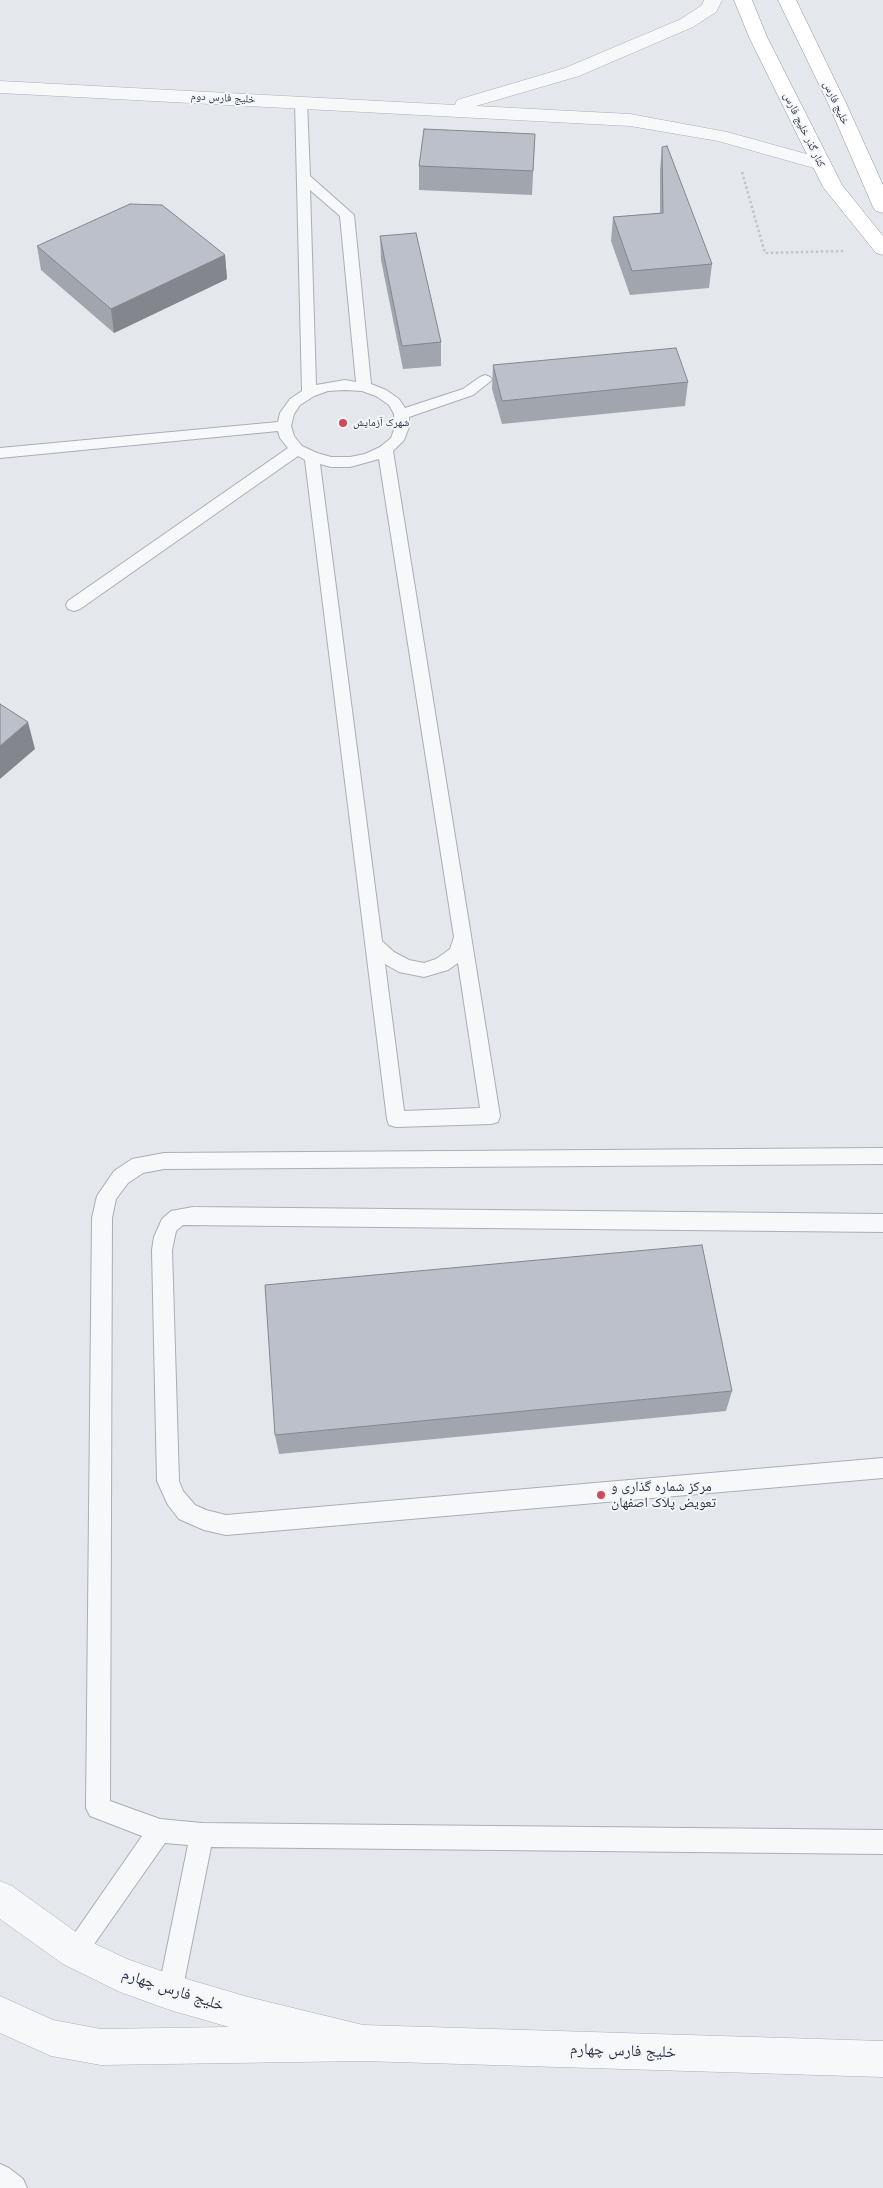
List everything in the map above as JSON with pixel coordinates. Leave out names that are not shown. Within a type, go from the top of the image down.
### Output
[{"type":"highway","name":"کنار گذر خلیج فارس","points":[[742,0],[758,37],[832,187],[883,249]]},
{"type":"highway","name":"خلیج فارس","points":[[786,0],[837,103],[883,207]]},
{"type":"street","points":[[446,109],[572,72],[687,23],[710,8],[713,0]]},
{"type":"street","name":"خلیج فارس دوم","points":[[0,87],[630,120],[720,136],[821,164]]},
{"type":"street","name":"خلیج فارس چهارم","points":[[0,1898],[75,1952],[120,1974],[170,1992],[248,2015],[363,2043]]},
{"type":"street","name":"خلیج فارس چهارم","points":[[0,2014],[52,2038],[101,2047],[363,2043],[883,2059]]},
{"type":"lane","points":[[301,102],[309,393]]},
{"type":"lane","points":[[303,177],[347,215],[364,387]]},
{"type":"lane","points":[[401,414],[468,392],[485,380]]},
{"type":"lane","points":[[344,385],[364,387],[381,393],[394,402],[401,414],[402,427],[397,440],[386,450],[369,458],[350,462],[331,462],[305,453],[288,438],[284,426],[287,413],[295,402],[309,393],[326,387],[344,385]]},
{"type":"lane","points":[[0,453],[284,426]]},
{"type":"lane","points":[[305,453],[374,944],[396,1119],[491,1116],[386,450]]},
{"type":"lane","points":[[74,605],[305,453]]},
{"type":"lane","points":[[374,944],[388,957],[405,967],[424,970],[442,965],[457,953],[463,936]]},
{"type":"lane","points":[[883,1156],[164,1161],[139,1165],[121,1177],[108,1196],[102,1218],[98,1808],[160,1831],[202,1835],[883,1842]]},
{"type":"lane","points":[[883,1223],[192,1215],[178,1217],[169,1225],[164,1237],[162,1250],[168,1481],[175,1498],[187,1512],[204,1520],[226,1525],[883,1468]]},
{"type":"lane","points":[[75,1952],[160,1831]]},
{"type":"lane","points":[[170,1992],[202,1835]]},
{"type":"lane","points":[[0,2178],[14,2188]]},
{"type":"path","points":[[762,239],[765,253],[854,250]]},
{"type":"building","points":[[424,129],[535,134],[533,171],[419,166]]},
{"type":"building","points":[[667,146],[712,264],[632,271],[613,217],[663,213],[662,147]]},
{"type":"building","points":[[130,204],[162,205],[225,255],[111,309],[37,246]]},
{"type":"building","points":[[416,233],[441,342],[402,346],[380,236]]},
{"type":"building","points":[[676,348],[688,382],[502,401],[493,365]]},
{"type":"building","points":[[0,704],[28,722],[0,746]]},
{"type":"building","points":[[702,1245],[732,1391],[275,1435],[265,1285]]},
{"type":"place","name":"شهرک آزمایش","points":[[343,423]]},
{"type":"place","name":"مرکز شماره گذاری و تعویض پلاک اصفهان","points":[[601,1495]]}]
